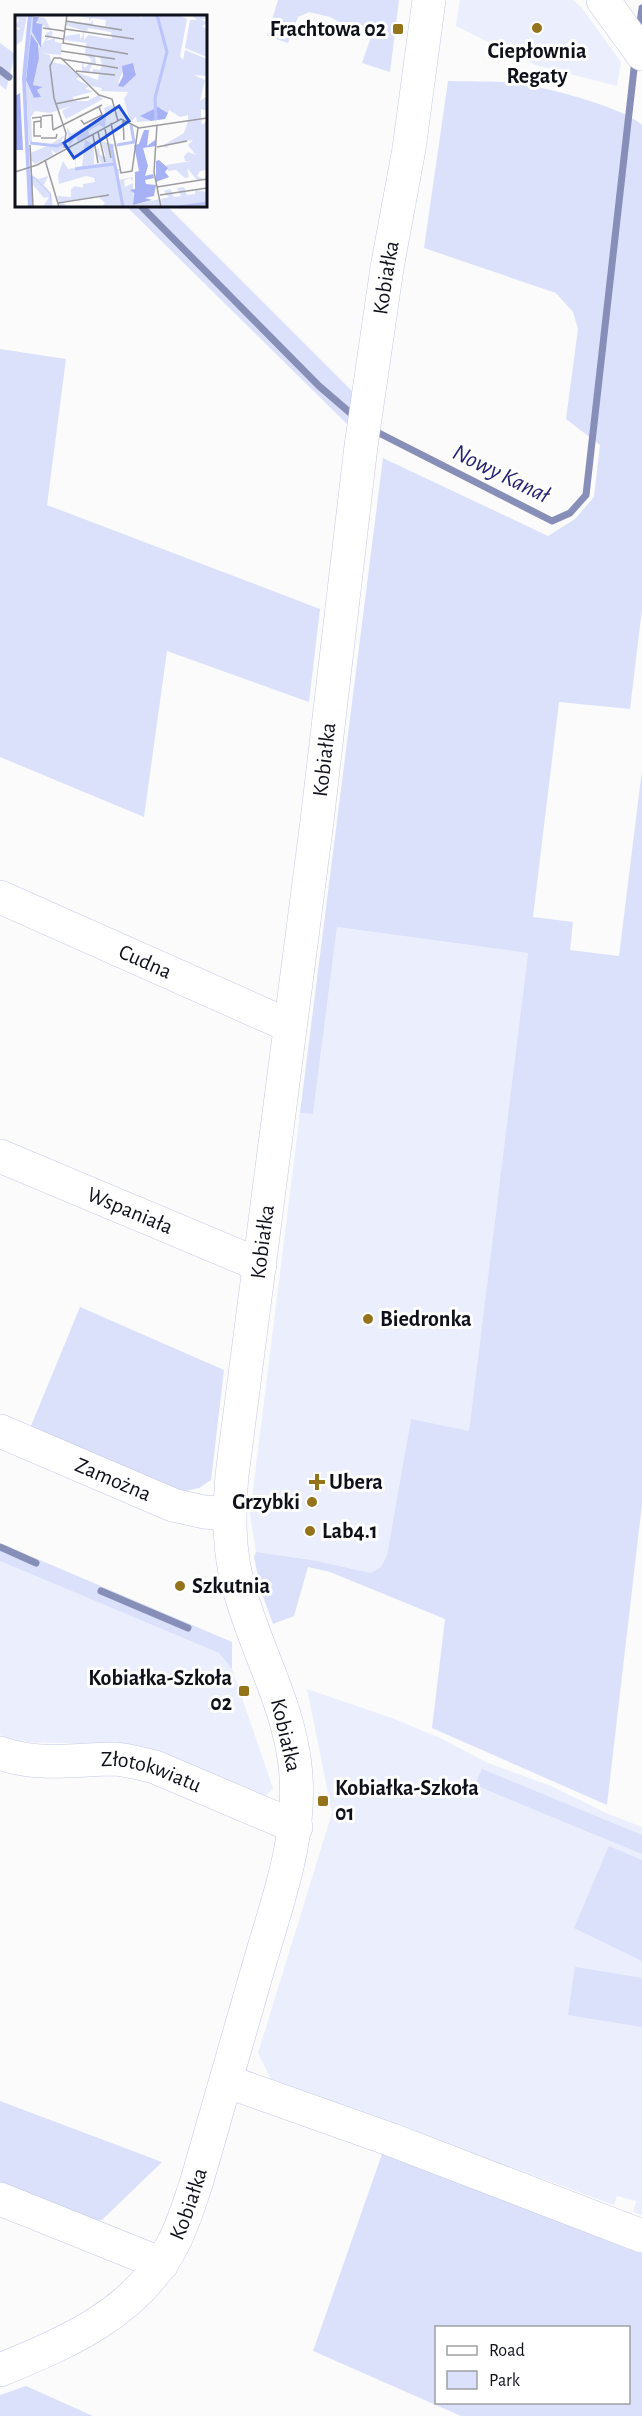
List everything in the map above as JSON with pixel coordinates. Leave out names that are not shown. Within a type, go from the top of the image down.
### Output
[{"type":"street","name":"Kobiałka","points":[[0,2370],[58,2346],[88,2330],[134,2297],[162,2264],[184,2218],[292,1853],[297,1795],[290,1737],[282,1705],[238,1587],[232,1555],[229,1514],[232,1475],[338,647],[361,446],[387,268],[409,149],[429,0]]},
{"type":"street","points":[[607,5],[642,54]]},
{"type":"street","name":"Cudna","points":[[0,897],[290,1026]]},
{"type":"street","name":"Wspaniała","points":[[0,1156],[260,1264]]},
{"type":"street","name":"Zamożna","points":[[0,1431],[173,1505],[204,1512],[229,1514]]},
{"type":"street","name":"Złotokwiatu","points":[[0,1753],[44,1763],[117,1759],[138,1762],[156,1767],[296,1827]]},
{"type":"street","points":[[226,2081],[392,2140],[642,2236]]},
{"type":"street","points":[[0,2199],[162,2264]]},
{"type":"shaded area","points":[[460,0],[573,0],[581,7],[621,62],[617,86],[535,65],[456,26]]},
{"type":"shaded area","points":[[337,927],[528,953],[469,1432],[411,1419],[387,1555],[381,1567],[371,1573],[312,1560],[256,1552],[250,1514],[300,1113],[313,1114]]},
{"type":"shaded area","points":[[0,1561],[219,1653],[232,1669],[273,1788],[265,1797],[137,1745],[16,1742],[0,1735]]},
{"type":"shaded area","points":[[307,1689],[392,1718],[440,1738],[488,1763],[551,1786],[606,1813],[642,1827],[642,2215],[633,2212],[636,2201],[617,2196],[614,2205],[271,2079],[258,2053],[332,1813]]},
{"type":"green space","points":[[278,0],[399,0],[390,72],[362,63],[372,34],[359,24],[347,26],[330,17],[309,12],[298,17],[288,43],[267,36]]},
{"type":"green space","points":[[0,43],[15,54],[6,90],[0,85]]},
{"type":"green space","points":[[448,81],[512,83],[543,88],[606,107],[642,125],[642,609],[630,709],[559,702],[533,917],[573,922],[570,950],[619,956],[642,770],[642,1504],[607,1805],[432,1728],[445,1619],[330,1572],[308,1567],[294,1616],[273,1624],[261,1591],[254,1557],[256,1552],[312,1560],[371,1573],[381,1567],[387,1555],[411,1419],[469,1431],[528,953],[337,927],[313,1114],[300,1113],[383,458],[548,536],[575,519],[594,497],[600,445],[566,419],[578,329],[573,312],[556,293],[424,248]]},
{"type":"green space","points":[[127,207],[168,207],[353,392],[348,425]]},
{"type":"green space","points":[[0,349],[66,359],[47,505],[320,609],[309,702],[167,651],[144,817],[0,757]]},
{"type":"green space","points":[[80,1307],[224,1370],[211,1480],[199,1488],[180,1492],[31,1426]]},
{"type":"green space","points":[[0,1543],[232,1642],[232,1669],[219,1653],[0,1561]]},
{"type":"green space","points":[[482,1769],[642,1835],[642,1854],[475,1785]]},
{"type":"green space","points":[[609,1846],[642,1860],[642,1961],[574,1928]]},
{"type":"green space","points":[[575,1967],[642,1978],[642,2027],[568,2015]]},
{"type":"green space","points":[[0,2101],[162,2162],[102,2220],[77,2221],[0,2190]]},
{"type":"green space","points":[[382,2154],[642,2246],[642,2416],[461,2416],[313,2351]]},
{"type":"green space","points":[[26,2386],[93,2416],[0,2416],[0,2395]]},
{"type":"waterway","name":"Nowy Kanał","points":[[639,31],[642,8]]},
{"type":"waterway","name":"Nowy Kanał","points":[[373,430],[552,521],[570,513],[586,495],[635,60]]},
{"type":"waterway","name":"Nowy Kanał","points":[[0,70],[9,77]]},
{"type":"waterway","name":"Nowy Kanał","points":[[142,207],[319,386],[355,417]]},
{"type":"waterway","points":[[0,1547],[36,1563]]},
{"type":"waterway","points":[[101,1591],[188,1628]]},
{"type":"place","name":"Ciepłownia Regaty","points":[[537,28]]},
{"type":"place","name":"Frachtowa 02","points":[[398,29]]},
{"type":"place","name":"Biedronka","points":[[368,1319]]},
{"type":"place","name":"Ubera","points":[[317,1482]]},
{"type":"place","name":"Grzybki","points":[[312,1502]]},
{"type":"place","name":"Lab4.1","points":[[310,1531]]},
{"type":"place","name":"Szkutnia","points":[[180,1586]]},
{"type":"place","name":"Kobiałka-Szkoła 02","points":[[244,1691]]},
{"type":"place","name":"Kobiałka-Szkoła 01","points":[[323,1801]]}]
